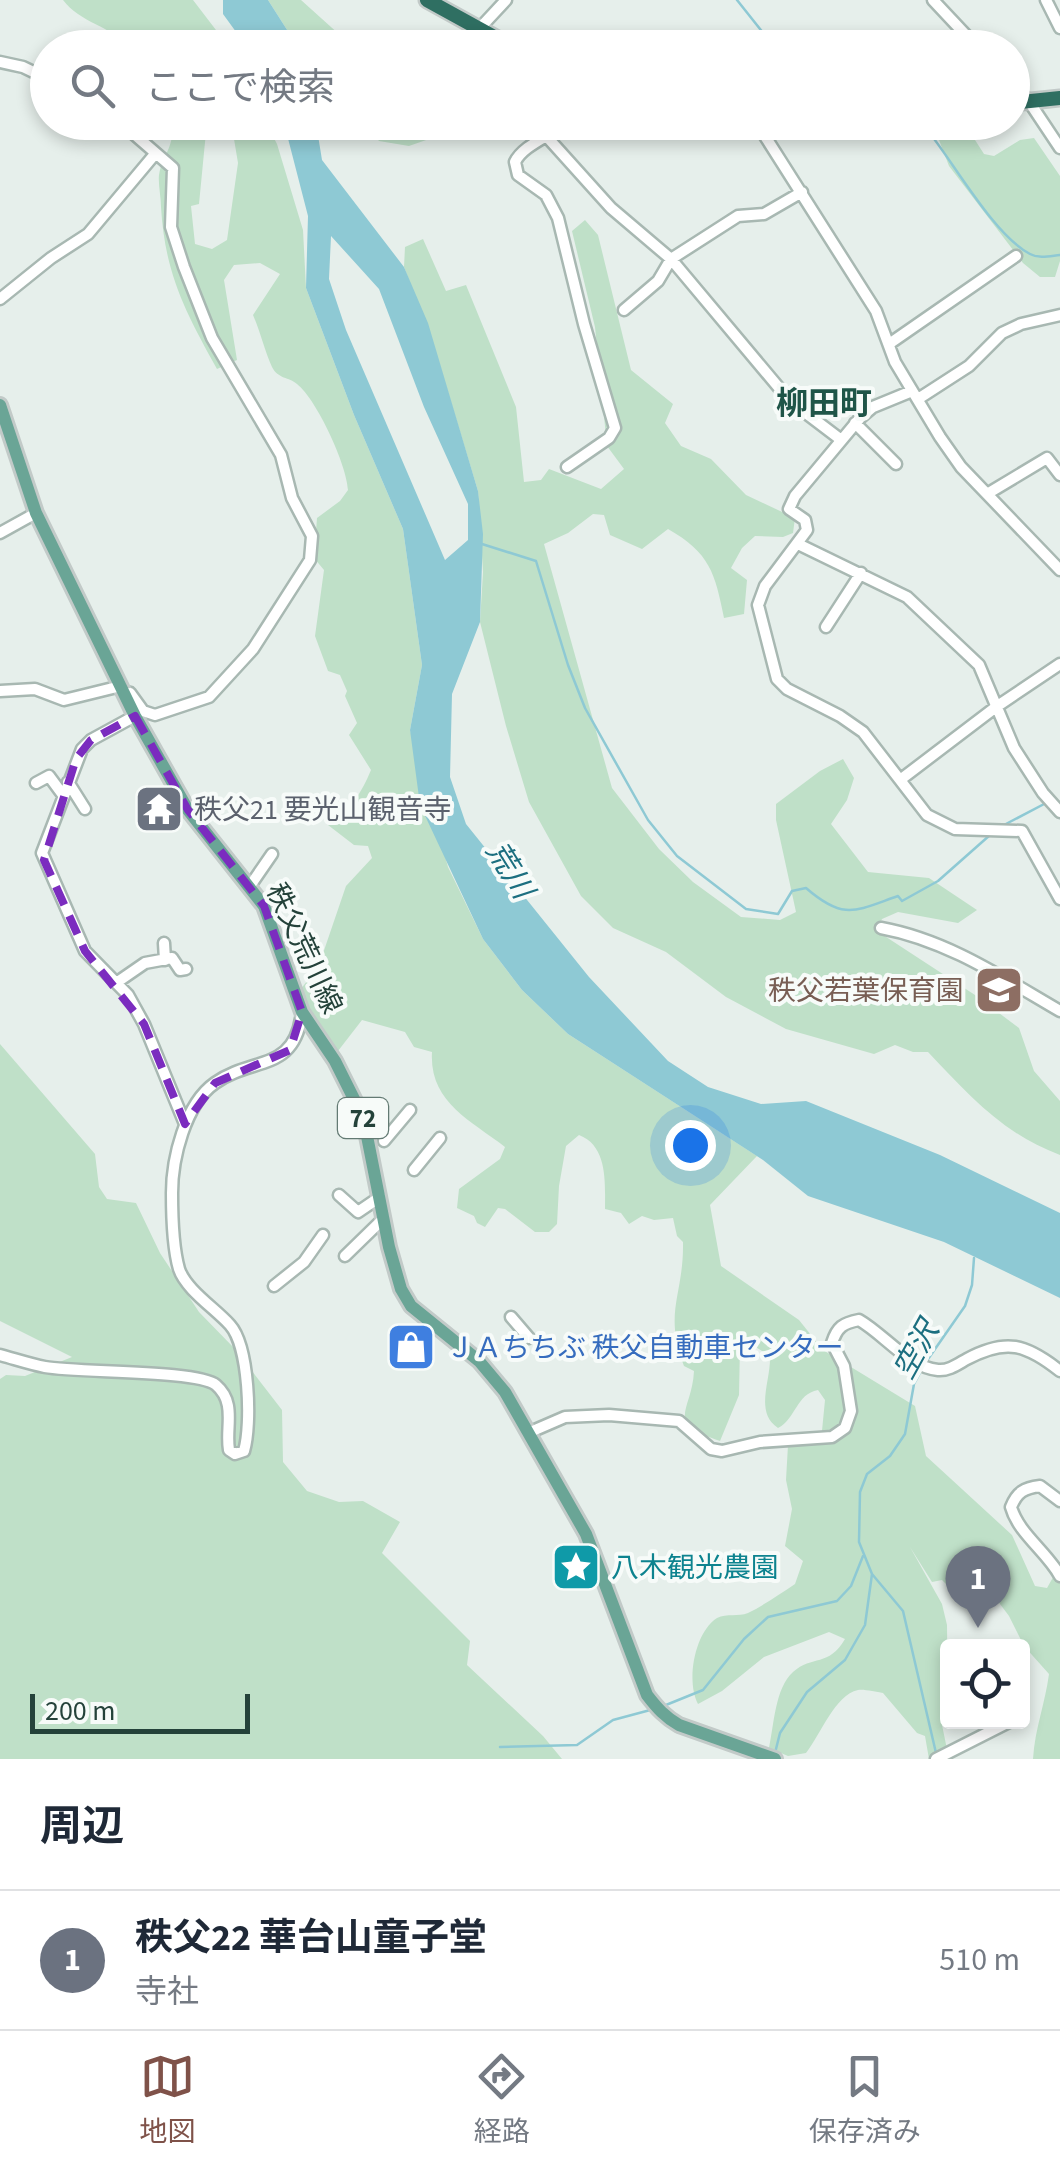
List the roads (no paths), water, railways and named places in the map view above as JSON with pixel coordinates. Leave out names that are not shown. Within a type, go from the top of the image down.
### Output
[{"type":"highway","points":[[427,0],[479,29]]},
{"type":"highway","points":[[1030,101],[1060,98]]},
{"type":"main road","name":"秩父荒川線","points":[[0,405],[36,513],[123,691],[188,810],[250,886],[274,928],[302,1012],[335,1061],[364,1121],[401,1289],[412,1306],[497,1380],[586,1534],[654,1706],[679,1725],[775,1759]]},
{"type":"street","points":[[479,29],[506,0]]},
{"type":"street","points":[[932,0],[961,30]]},
{"type":"street","points":[[1046,0],[1060,28]]},
{"type":"street","points":[[0,62],[30,70]]},
{"type":"street","points":[[1030,114],[1060,148]]},
{"type":"street","points":[[0,691],[34,689],[64,700],[123,691],[154,715],[209,697],[253,649],[310,560],[312,536],[292,498],[281,455],[206,325],[171,226],[175,172],[140,140]]},
{"type":"street","points":[[543,140],[520,150],[514,162],[518,174],[546,195],[558,218],[615,428],[609,438],[567,467]]},
{"type":"street","points":[[550,140],[611,208],[671,259],[790,401],[840,440]]},
{"type":"street","points":[[768,140],[876,311],[915,395],[961,467],[1060,570]]},
{"type":"street","points":[[0,300],[88,234],[155,154]]},
{"type":"street","points":[[624,310],[658,280],[671,259],[738,216],[764,214],[802,192]]},
{"type":"street","points":[[890,344],[1016,256]]},
{"type":"street","points":[[1060,315],[1002,333],[969,366],[915,395],[872,406],[805,481],[789,510],[799,514],[807,525],[798,544],[765,586],[758,606],[777,679],[786,690],[840,716],[863,732],[926,814],[941,823],[955,829],[1022,831],[1060,899]]},
{"type":"street","points":[[855,423],[896,464]]},
{"type":"street","points":[[987,494],[1047,458],[1060,475]]},
{"type":"street","points":[[0,533],[36,513]]},
{"type":"street","points":[[798,544],[907,597],[979,666],[1014,748],[1060,812]]},
{"type":"street","points":[[826,627],[861,573]]},
{"type":"street","points":[[900,780],[1060,664]]},
{"type":"street","points":[[136,716],[91,740],[76,759],[44,846],[44,860],[85,951],[128,995],[144,1024],[186,1124]]},
{"type":"street","points":[[36,783],[49,776],[64,794]]},
{"type":"street","points":[[68,782],[85,809]]},
{"type":"street","points":[[250,886],[272,854]]},
{"type":"street","points":[[881,928],[914,934],[996,971],[1060,1011]]},
{"type":"street","points":[[164,942],[164,960]]},
{"type":"street","points":[[116,983],[145,963],[172,958],[180,970],[186,969]]},
{"type":"street","points":[[0,1355],[45,1367],[203,1379],[216,1385],[228,1404],[229,1450],[235,1454],[244,1450],[249,1430],[239,1338],[180,1270],[172,1194],[175,1154],[186,1124],[215,1083],[290,1050],[300,1030],[302,1012]]},
{"type":"street","points":[[384,1140],[410,1110]]},
{"type":"street","points":[[414,1170],[440,1138]]},
{"type":"street","points":[[339,1195],[358,1212],[380,1196]]},
{"type":"street","points":[[345,1256],[384,1218]]},
{"type":"street","points":[[274,1286],[304,1262],[323,1236]]},
{"type":"street","points":[[511,1317],[529,1338]]},
{"type":"street","points":[[528,1433],[566,1417],[609,1415],[679,1420],[711,1449],[722,1451],[760,1442],[832,1437],[845,1428],[851,1411],[844,1366],[832,1343],[836,1330],[845,1322],[859,1320],[912,1360],[932,1368],[944,1370],[989,1347],[1005,1346],[1023,1348],[1060,1371]]},
{"type":"street","points":[[1060,1501],[1040,1486],[1019,1492],[1011,1508],[1014,1518],[1060,1576]]},
{"type":"street","points":[[939,1757],[995,1729]]},
{"type":"water","points":[[223,0],[268,0],[287,30],[235,30],[223,14]]},
{"type":"water","points":[[288,140],[319,140],[322,160],[404,267],[428,323],[478,491],[483,534],[480,622],[452,694],[450,777],[466,824],[589,977],[668,1061],[708,1087],[761,1104],[806,1101],[940,1155],[1060,1213],[1060,1298],[944,1242],[808,1196],[763,1160],[568,1034],[522,990],[483,939],[420,805],[410,730],[422,665],[403,529],[306,288],[308,216]],"holes":[[[331,236],[379,289],[424,407],[468,504],[468,540],[445,560],[346,330],[329,279]]]},
{"type":"waterway","points":[[737,0],[761,30]]},
{"type":"waterway","points":[[935,140],[987,213],[1016,244],[1033,256],[1060,255]]},
{"type":"waterway","points":[[482,544],[536,561],[585,708],[648,820],[677,856],[746,909],[778,914],[792,891],[806,888],[840,909],[860,909],[898,896],[902,901],[938,881],[990,835]]},
{"type":"waterway","points":[[1004,825],[1046,803]]},
{"type":"waterway","name":"空沢","points":[[926,1362],[965,1306],[972,1285],[974,1258]]},
{"type":"waterway","name":"空沢","points":[[922,1369],[914,1384],[905,1434],[890,1456],[867,1474],[860,1492],[859,1542],[872,1574],[903,1611],[936,1753]]},
{"type":"waterway","points":[[661,1707],[703,1690],[744,1639],[768,1617],[837,1601],[851,1586],[863,1556]]},
{"type":"waterway","points":[[775,1753],[780,1733],[807,1692],[845,1660],[865,1625],[872,1574]]},
{"type":"waterway","points":[[500,1747],[577,1745],[613,1720],[654,1709]]},
{"type":"place","name":"秩父21 要光山観音寺","points":[[159,809]]},
{"type":"place","name":"秩父若葉保育園","points":[[999,990]]},
{"type":"place","name":"ＪＡちちぶ 秩父自動車センター","points":[[411,1347]]},
{"type":"place","name":"八木観光農園","points":[[576,1567]]},
{"type":"place","name":"秩父22 華台山童子堂","points":[[978,1628]]},
{"type":"district","name":"柳田町","points":[[824,403]]},
{"type":"water label","name":"荒川","points":[[510,870]]}]
